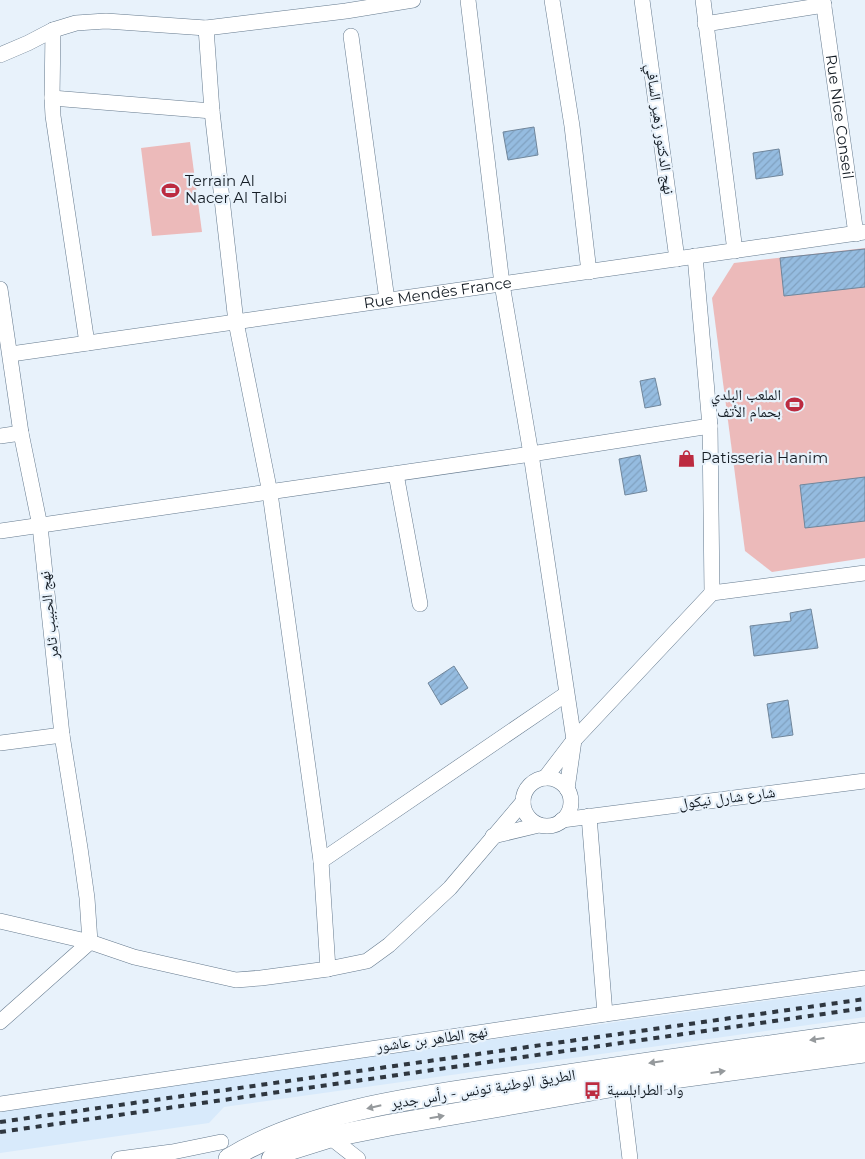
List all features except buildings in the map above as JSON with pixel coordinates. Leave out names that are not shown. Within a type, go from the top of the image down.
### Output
[{"type":"highway","name":"الطريق الوطنية تونس - رأس جدير","points":[[225,1150],[249,1146],[316,1122],[393,1103],[594,1071],[865,1033]]},
{"type":"highway","name":"الطريق الوطنية تونس - رأس جدير","points":[[272,1159],[282,1152],[330,1137],[621,1085],[865,1052]]},
{"type":"street","points":[[0,55],[53,30],[76,23],[92,22],[206,28],[336,12],[413,0]]},
{"type":"street","points":[[468,0],[502,284],[531,454],[574,740],[568,793],[570,808],[562,820],[554,825],[539,825],[493,836]]},
{"type":"street","points":[[552,0],[572,126],[589,272]]},
{"type":"street","name":"نهج الدكتور زهير السافي","points":[[642,0],[677,259]]},
{"type":"street","points":[[703,0],[735,251]]},
{"type":"street","points":[[705,24],[823,2]]},
{"type":"street","name":"Rue Nice Conseil","points":[[823,2],[860,233]]},
{"type":"street","points":[[206,28],[212,111],[236,322],[270,492],[321,861],[328,969]]},
{"type":"street","points":[[53,30],[52,98],[88,343]]},
{"type":"street","points":[[351,36],[387,300]]},
{"type":"street","points":[[52,98],[212,111]]},
{"type":"street","name":"Rue Mendès France","points":[[10,354],[860,233]]},
{"type":"street","points":[[695,256],[710,426],[712,593]]},
{"type":"street","name":"نهج الحبيب ثامر","points":[[0,289],[21,433],[40,526],[62,735],[87,898],[90,942]]},
{"type":"street","points":[[0,531],[396,474],[710,426]]},
{"type":"street","points":[[0,436],[21,433]]},
{"type":"street","points":[[396,474],[420,604]]},
{"type":"street","points":[[0,921],[90,942],[134,958],[236,980],[328,969],[367,961],[389,945],[450,888],[523,802],[526,792],[532,784],[545,778],[574,740],[712,593],[865,573]]},
{"type":"street","points":[[321,861],[566,694]]},
{"type":"street","points":[[0,743],[62,735]]},
{"type":"street","points":[[545,778],[560,782],[589,816],[605,1014]]},
{"type":"street","name":"شارع شارل نيكول","points":[[562,820],[865,781]]},
{"type":"street","points":[[523,802],[528,816],[539,825]]},
{"type":"street","points":[[0,1022],[90,942]]},
{"type":"street","name":"نهج الطاهر بن عاشور","points":[[0,1104],[605,1014],[865,978]]},
{"type":"street","points":[[621,1085],[630,1159]]},
{"type":"street","points":[[330,1137],[358,1159]]},
{"type":"street","points":[[119,1159],[172,1152],[225,1150]]},
{"type":"shaded area","name":"Terrain Al Nacer Al Talbi","points":[[190,142],[202,232],[152,236],[141,148]]},
{"type":"shaded area","name":"الملعب البلدي بحمام الأتف","points":[[865,248],[865,558],[772,572],[745,551],[712,298],[734,263]]},
{"type":"shaded area","points":[[865,987],[865,1017],[224,1107],[209,1123],[0,1153],[0,1109]]},
{"type":"railway","points":[[0,1122],[865,999]]},
{"type":"railway","points":[[0,1132],[865,1008]]},
{"type":"place","name":"Terrain Al Nacer Al Talbi","points":[[171,190]]},
{"type":"place","name":"الملعب البلدي بحمام الأتف","points":[[795,404]]},
{"type":"place","name":"Patisseria Hanim","points":[[687,458]]},
{"type":"place","name":"واد الطرابلسية","points":[[593,1090]]}]
